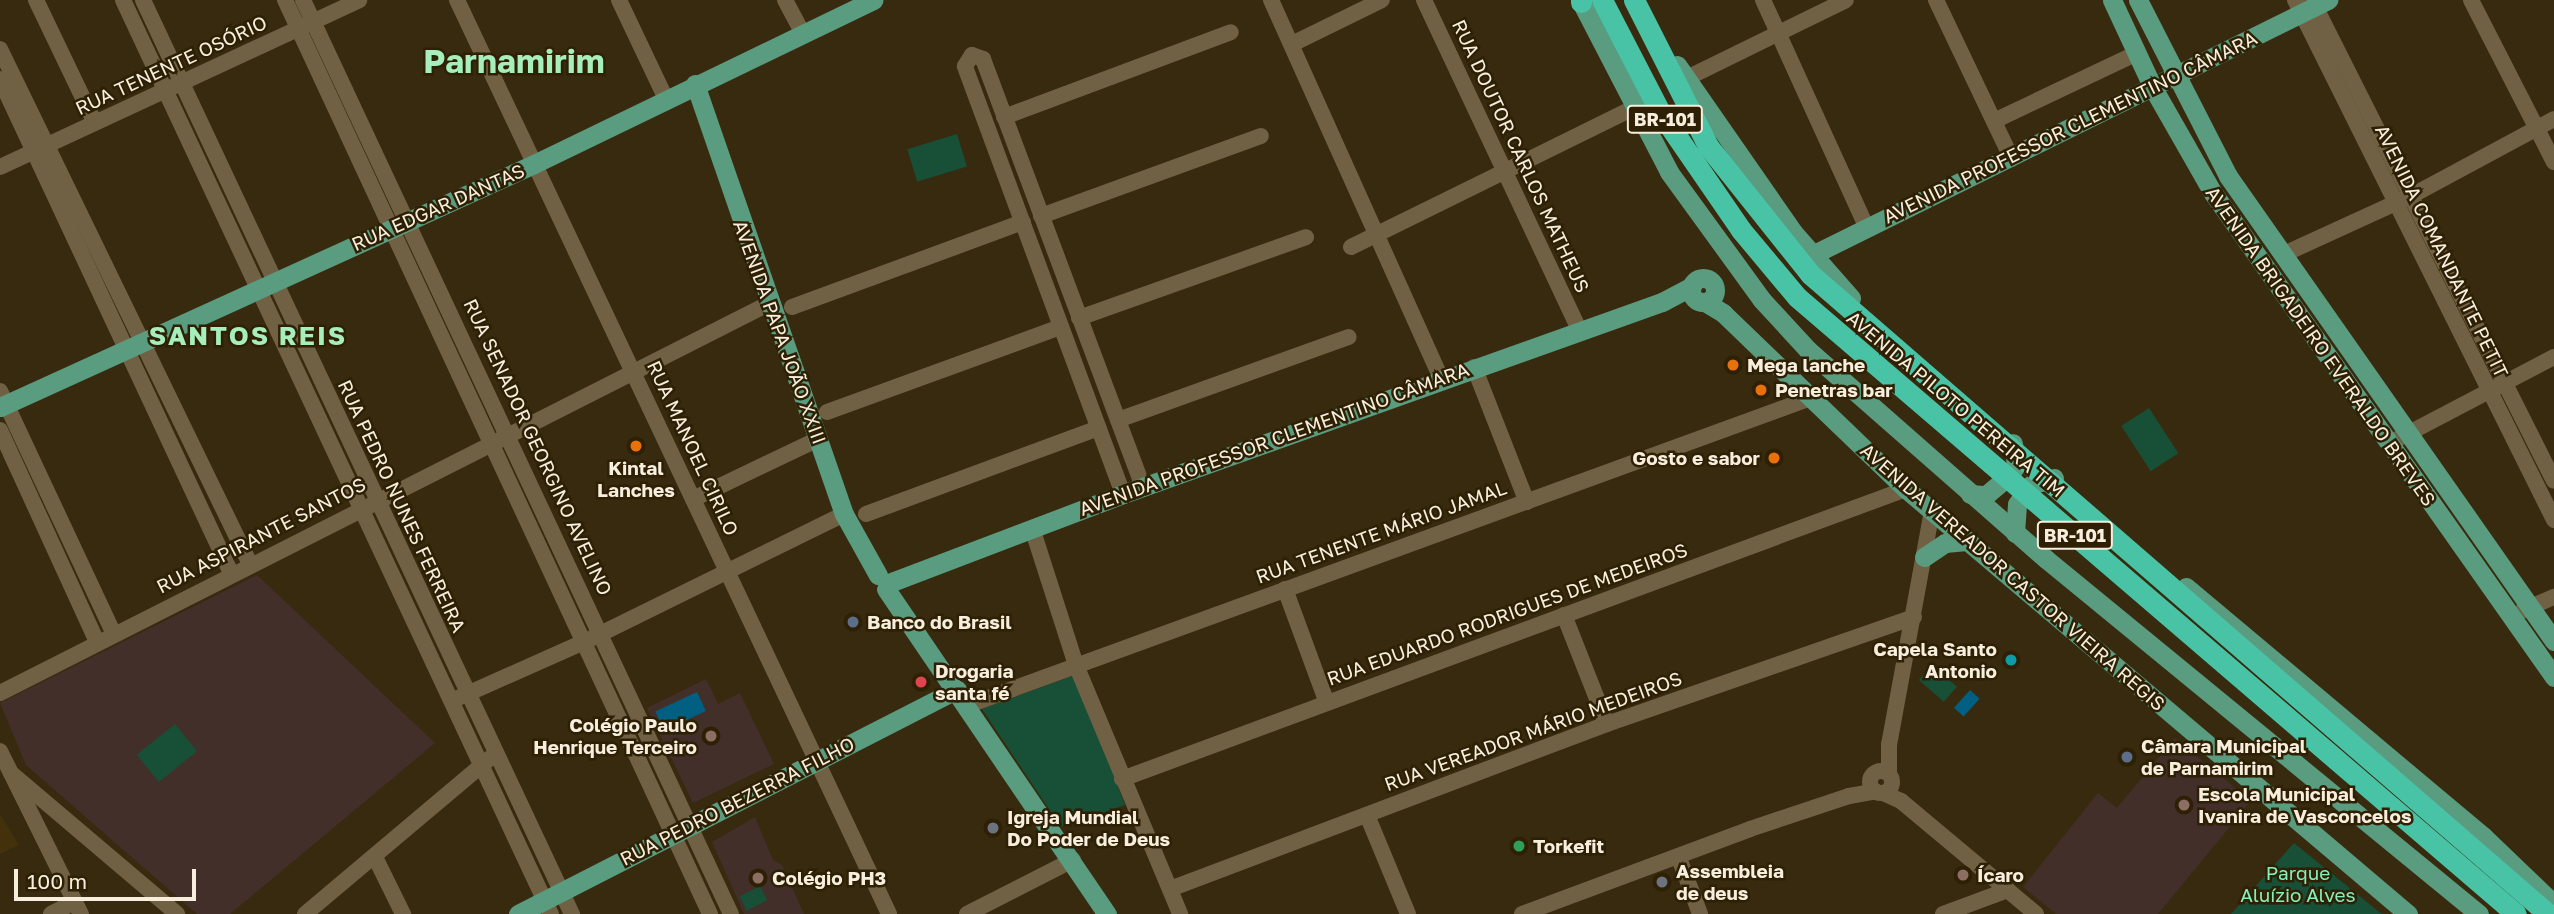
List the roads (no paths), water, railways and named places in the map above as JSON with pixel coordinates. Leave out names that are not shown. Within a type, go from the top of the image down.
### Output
[{"type":"highway","name":"AVENIDA PILOTO PEREIRA TIM","points":[[1586,0],[1741,230],[1812,311],[2344,751],[2548,914]]},
{"type":"highway","name":"AVENIDA PILOTO PEREIRA TIM","points":[[1634,0],[1708,146],[1780,239],[1830,294],[2344,751],[2516,914]]},
{"type":"main road","name":"RUA EDGAR DANTAS","points":[[2,401],[133,347],[534,164],[873,0]]},
{"type":"main road","points":[[1586,0],[1635,107],[1669,172],[1749,283],[1808,350],[2015,533],[2479,914]]},
{"type":"main road","points":[[1644,0],[1685,79],[1812,256],[1900,346],[2483,836],[2554,904]]},
{"type":"main road","name":"AVENIDA BRIGADEIRO EVERALDO BREVES","points":[[2112,0],[2153,88],[2213,193],[2554,677]]},
{"type":"main road","name":"AVENIDA BRIGADEIRO EVERALDO BREVES","points":[[2138,0],[2208,144],[2282,255],[2554,641]]},
{"type":"main road","name":"AVENIDA PROFESSOR CLEMENTINO CÂMARA","points":[[1812,256],[1866,226],[2012,159],[2177,76],[2310,4]]},
{"type":"main road","name":"AVENIDA PAPA JOÃO XXIII","points":[[695,84],[768,304],[844,514],[885,582],[1107,914]]},
{"type":"main road","points":[[1705,292],[1721,262],[1717,239]]},
{"type":"main road","name":"AVENIDA PROFESSOR CLEMENTINO CÂMARA","points":[[885,582],[1143,486],[1579,330],[1662,302],[1749,283]]},
{"type":"main road","name":"AVENIDA VEREADOR CASTOR VIEIRA REGIS","points":[[1705,292],[1808,398],[1906,489],[2408,914]]},
{"type":"main road","points":[[1970,494],[1986,495],[2005,481],[2016,465],[2013,443]]},
{"type":"main road","points":[[2015,533],[2017,504],[2031,485],[2054,478]]},
{"type":"main road","points":[[1924,557],[1945,543],[1969,541]]},
{"type":"main road","name":"RUA PEDRO BEZERRA FILHO","points":[[518,914],[552,902],[682,829],[957,689]]},
{"type":"street","points":[[36,0],[95,123]]},
{"type":"street","name":"RUA PEDRO NUNES FERREIRA","points":[[123,0],[174,86]]},
{"type":"street","name":"RUA PEDRO NUNES FERREIRA","points":[[143,0],[174,86],[265,286],[359,508],[451,702],[488,760]]},
{"type":"street","name":"RUA SENADOR GEORGINO AVELINO","points":[[285,0],[306,26],[401,223],[501,440],[584,642],[682,829],[732,914]]},
{"type":"street","name":"RUA SENADOR GEORGINO AVELINO","points":[[303,0],[306,26]]},
{"type":"street","name":"RUA TENENTE OSÓRIO","points":[[0,167],[359,0]]},
{"type":"street","name":"RUA MANOEL CIRILO","points":[[457,0],[889,914]]},
{"type":"street","points":[[619,0],[666,99]]},
{"type":"street","points":[[785,0],[803,34]]},
{"type":"street","points":[[1271,0],[1380,237],[1441,379]]},
{"type":"street","points":[[1292,44],[1382,0]]},
{"type":"street","name":"RUA DOUTOR CARLOS MATHEUS","points":[[1424,0],[1508,172],[1579,330]]},
{"type":"street","points":[[1763,0],[1866,226]]},
{"type":"street","points":[[1685,79],[1846,0]]},
{"type":"street","points":[[1936,0],[2012,159]]},
{"type":"street","points":[[2471,0],[2554,162]]},
{"type":"street","name":"AVENIDA COMANDANTE PETIT","points":[[2310,4],[2411,196],[2554,481]]},
{"type":"street","name":"AVENIDA COMANDANTE PETIT","points":[[2310,4],[2396,204],[2554,520]]},
{"type":"street","points":[[1004,117],[1231,32]]},
{"type":"street","points":[[0,49],[231,573]]},
{"type":"street","points":[[1994,121],[2137,53]]},
{"type":"street","points":[[1123,494],[971,84],[965,66],[972,55],[982,59],[989,76],[1143,486]]},
{"type":"street","points":[[971,84],[989,76]]},
{"type":"street","points":[[0,79],[42,147]]},
{"type":"street","points":[[1352,247],[1380,237],[1635,107]]},
{"type":"street","points":[[2282,255],[2396,204],[2554,119]]},
{"type":"street","points":[[1041,216],[1261,136]]},
{"type":"street","points":[[1008,182],[1026,176]]},
{"type":"street","points":[[792,307],[1023,222]]},
{"type":"street","points":[[1079,318],[1306,237]]},
{"type":"street","points":[[1046,284],[1064,276]]},
{"type":"street","points":[[2437,289],[2453,280]]},
{"type":"street","name":"RUA PEDRO NUNES FERREIRA","points":[[265,286],[378,499],[467,694],[488,760],[552,902],[572,914]]},
{"type":"street","name":"RUA ASPIRANTE SANTOS","points":[[0,693],[359,508],[501,440],[768,304]]},
{"type":"street","points":[[827,412],[1062,327]]},
{"type":"street","points":[[1118,420],[1349,337]]},
{"type":"street","points":[[133,347],[250,564]]},
{"type":"street","points":[[2390,443],[2554,357]]},
{"type":"street","points":[[1474,367],[1527,502]]},
{"type":"street","points":[[1084,387],[1103,380]]},
{"type":"street","name":"RUA TENENTE MÁRIO JAMAL","points":[[969,705],[1808,398]]},
{"type":"street","points":[[2,401],[114,634]]},
{"type":"street","points":[[866,514],[1099,428]]},
{"type":"street","points":[[0,430],[97,642]]},
{"type":"street","points":[[693,499],[818,439]]},
{"type":"street","name":"RUA SENADOR GEORGINO AVELINO","points":[[501,440],[602,634],[682,829],[710,914]]},
{"type":"street","name":"RUA EDUARDO RODRIGUES DE MEDEIROS","points":[[1122,779],[1906,489]]},
{"type":"street","points":[[1882,781],[1932,510]]},
{"type":"street","points":[[451,702],[602,634],[726,570],[844,514]]},
{"type":"street","points":[[1032,528],[1076,665],[1180,914]]},
{"type":"street","points":[[1285,589],[1327,703]]},
{"type":"street","points":[[2510,617],[2554,597]]},
{"type":"street","points":[[1564,615],[1607,724]]},
{"type":"street","name":"RUA VEREADOR MÁRIO MEDEIROS","points":[[1170,889],[1607,724],[1914,617]]},
{"type":"street","points":[[0,751],[78,908],[51,914]]},
{"type":"street","points":[[305,914],[488,760]]},
{"type":"street","points":[[11,773],[177,914]]},
{"type":"street","points":[[1522,914],[1849,796],[1882,781]]},
{"type":"street","points":[[1882,781],[1901,801],[2036,914]]},
{"type":"street","points":[[1367,815],[1408,914]]},
{"type":"street","points":[[375,857],[403,914]]},
{"type":"street","points":[[1679,858],[1700,914]]},
{"type":"street","points":[[968,914],[1073,860]]},
{"type":"street","points":[[1943,914],[2008,890]]},
{"type":"water","points":[[1970,690],[1980,699],[1964,717],[1954,708]]},
{"type":"water","points":[[697,692],[706,711],[664,730],[655,711]]},
{"type":"place","name":"Mega lanche","points":[[1733,365]]},
{"type":"place","name":"Penetras bar","points":[[1761,390]]},
{"type":"place","name":"Kintal Lanches","points":[[636,446]]},
{"type":"place","name":"Gosto e sabor","points":[[1774,458]]},
{"type":"place","name":"Banco do Brasil","points":[[853,622]]},
{"type":"place","name":"Capela Santo Antonio","points":[[2011,660]]},
{"type":"place","name":"Drogaria santa fé","points":[[921,682]]},
{"type":"place","name":"Colégio Paulo Henrique Terceiro","points":[[711,736]]},
{"type":"place","name":"Câmara Municipal de Parnamirim","points":[[2127,757]]},
{"type":"place","name":"Escola Municipal Ivanira de Vasconcelos","points":[[2184,805]]},
{"type":"place","name":"Igreja Mundial Do Poder de Deus","points":[[993,828]]},
{"type":"place","name":"Torkefit","points":[[1519,846]]},
{"type":"place","name":"Ícaro","points":[[1963,875]]},
{"type":"place","name":"Colégio PH3","points":[[758,878]]},
{"type":"place","name":"Assembleia de deus","points":[[1662,882]]},
{"type":"district","name":"Parnamirim","points":[[514,61]]},
{"type":"district","name":"SANTOS REIS","points":[[248,336]]},
{"type":"park label","name":"Parque Aluízio Alves","points":[[2298,884]]}]
